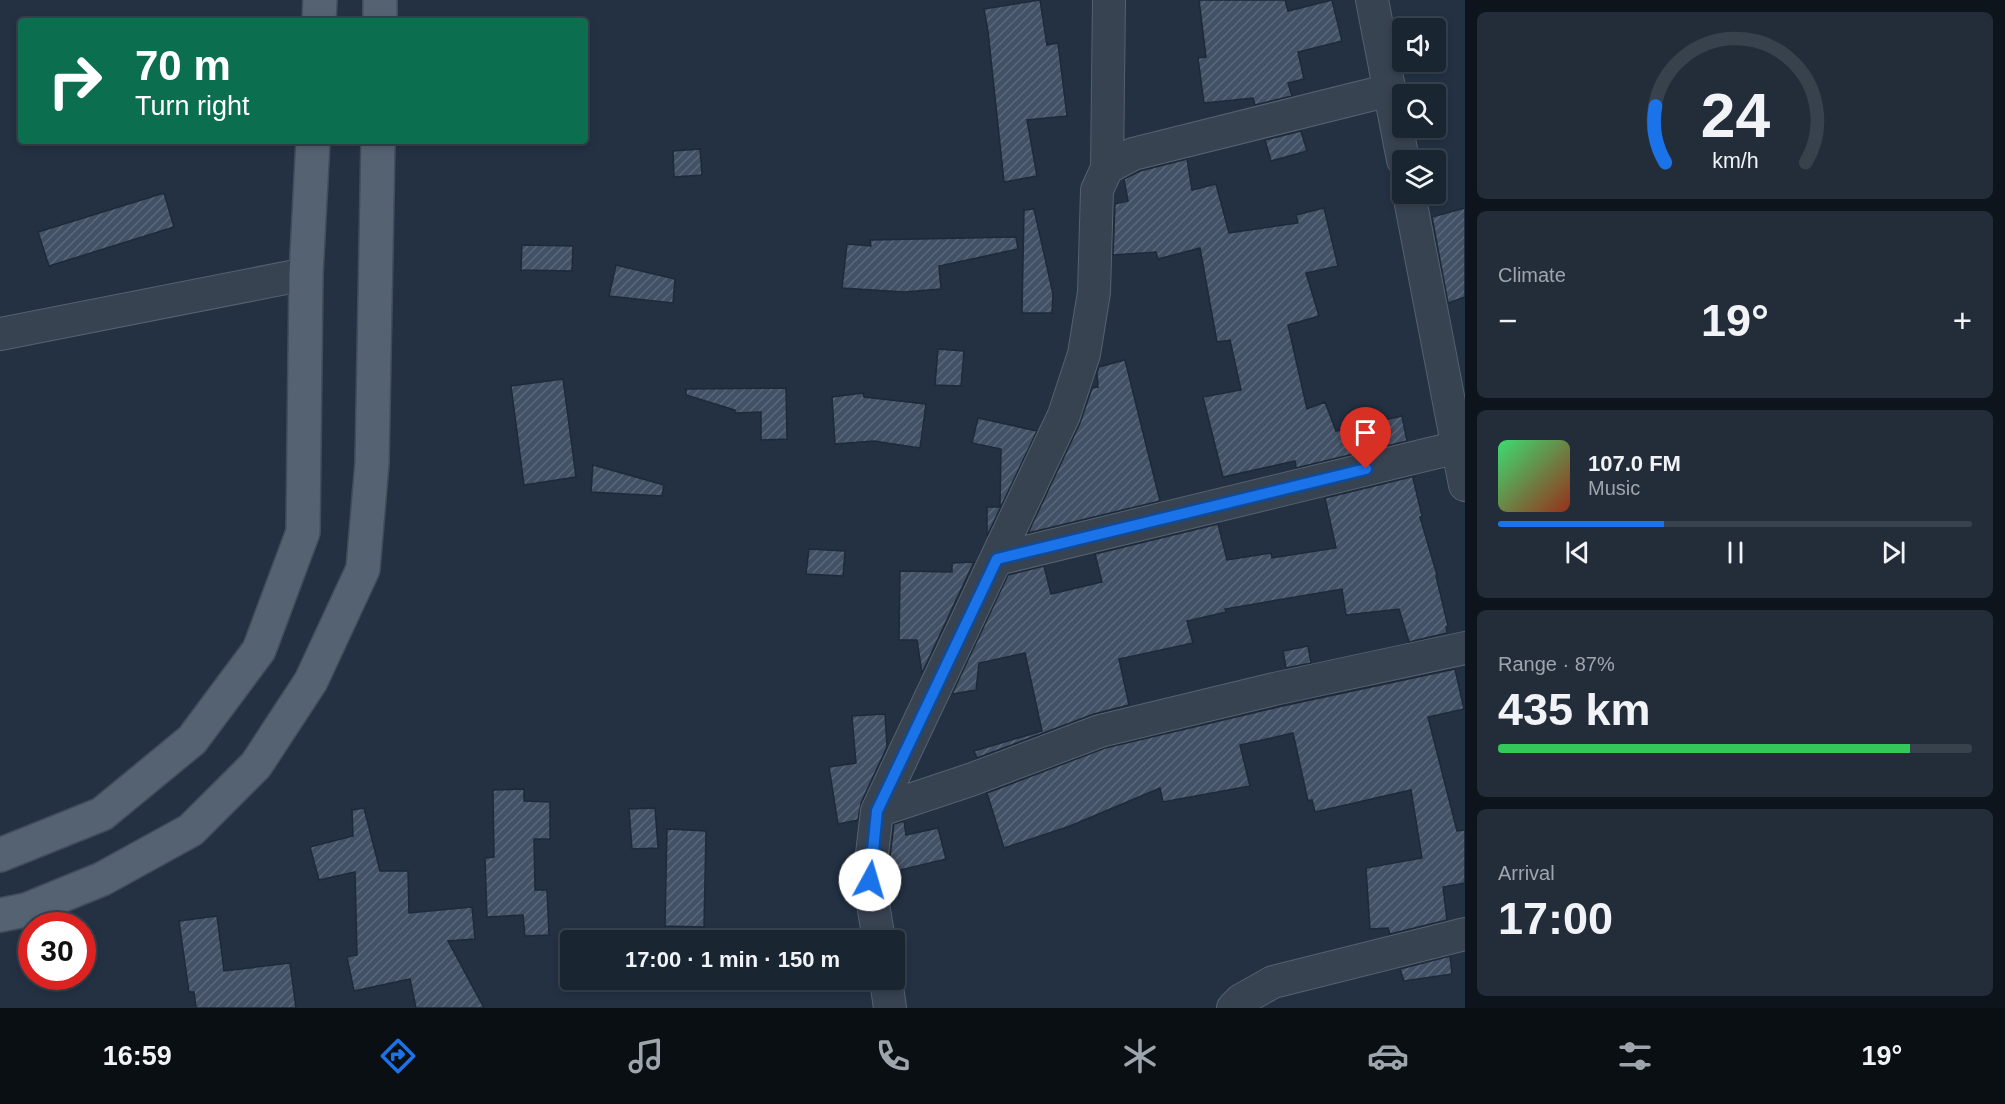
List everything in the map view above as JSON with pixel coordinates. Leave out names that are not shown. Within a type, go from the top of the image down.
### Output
[{"type":"main road","points":[[319,18],[320,0]]},
{"type":"main road","points":[[380,0],[380,18]]},
{"type":"main road","points":[[0,855],[102,814],[192,740],[259,650],[303,532],[306,274],[313,144]]},
{"type":"main road","points":[[0,915],[26,910],[102,879],[191,830],[256,765],[311,681],[363,569],[372,463],[378,144]]},
{"type":"street","points":[[878,930],[870,880],[877,811],[1064,415],[1084,354],[1094,292],[1097,190],[1107,168],[1109,0]]},
{"type":"street","points":[[1372,0],[1401,150]]},
{"type":"street","points":[[1107,168],[1133,154],[1390,90]]},
{"type":"street","points":[[1411,204],[1465,485]]},
{"type":"street","points":[[0,334],[306,274]]},
{"type":"street","points":[[997,559],[1458,447]]},
{"type":"street","points":[[877,811],[970,780],[1100,731],[1274,689],[1465,648]]},
{"type":"street","points":[[1233,1008],[1241,1000],[1273,982],[1465,934]]},
{"type":"street","points":[[887,990],[890,1008]]},
{"type":"building","points":[[1040,0],[1047,45],[1058,43],[1067,116],[1027,120],[1037,176],[1004,182],[984,9]]},
{"type":"building","points":[[1199,0],[1285,0],[1288,11],[1332,0],[1342,41],[1298,52],[1304,79],[1288,83],[1292,96],[1255,105],[1253,98],[1204,103],[1198,58],[1206,57]]},
{"type":"building","points":[[1301,131],[1307,151],[1271,161],[1265,140]]},
{"type":"building","points":[[700,149],[702,175],[674,177],[673,151]]},
{"type":"building","points":[[1187,159],[1192,190],[1216,184],[1229,233],[1298,223],[1296,215],[1324,208],[1338,266],[1306,273],[1319,316],[1288,325],[1307,409],[1325,402],[1336,431],[1402,416],[1407,441],[1296,468],[1295,461],[1223,477],[1203,397],[1241,390],[1230,340],[1217,342],[1200,248],[1158,259],[1156,252],[1113,255],[1115,204],[1128,201],[1124,179],[1140,171]]},
{"type":"building","points":[[164,193],[174,227],[49,266],[38,232]]},
{"type":"building","points":[[1465,208],[1465,297],[1448,303],[1432,217]]},
{"type":"building","points":[[1034,209],[1053,294],[1052,313],[1022,313],[1024,210]]},
{"type":"building","points":[[1016,237],[1018,249],[939,266],[941,289],[904,292],[842,288],[847,244],[871,246],[870,240]]},
{"type":"building","points":[[522,245],[573,246],[572,271],[521,270]]},
{"type":"building","points":[[616,265],[675,279],[673,303],[609,296]]},
{"type":"building","points":[[938,349],[964,351],[961,386],[935,385]]},
{"type":"building","points":[[1125,360],[1160,501],[1028,533],[1080,423],[1092,388],[1098,387],[1099,367]]},
{"type":"building","points":[[563,379],[576,477],[524,485],[511,386]]},
{"type":"building","points":[[786,388],[787,439],[761,440],[761,412],[735,413],[735,410],[686,395],[686,389]]},
{"type":"building","points":[[863,393],[864,397],[926,404],[920,448],[874,441],[835,444],[832,397]]},
{"type":"building","points":[[978,418],[1037,431],[987,536],[987,507],[1000,507],[1001,449],[972,443]]},
{"type":"building","points":[[593,465],[664,485],[662,496],[591,492]]},
{"type":"building","points":[[1415,476],[1413,478],[1422,516],[1420,517],[1437,575],[1448,626],[1446,627],[1447,633],[1409,642],[1399,609],[1346,615],[1342,589],[1225,609],[1226,612],[1187,621],[1193,643],[1119,659],[1129,705],[1094,714],[977,758],[974,751],[1042,731],[1025,653],[979,663],[976,690],[952,694],[1008,575],[1044,566],[1051,594],[1102,582],[1095,554],[1218,524],[1227,560],[1271,553],[1272,558],[1336,548],[1325,498]]},
{"type":"building","points":[[809,549],[845,551],[843,576],[806,574]]},
{"type":"building","points":[[974,562],[922,673],[917,640],[899,640],[900,571],[952,572],[952,563]]},
{"type":"building","points":[[1308,646],[1311,663],[1286,668],[1283,651]]},
{"type":"building","points":[[1455,669],[1464,709],[1428,717],[1457,831],[1465,830],[1465,883],[1443,887],[1447,920],[1390,934],[1388,928],[1370,929],[1366,868],[1422,858],[1411,790],[1315,812],[1312,800],[1308,801],[1293,733],[1240,745],[1250,786],[1163,802],[1160,788],[1070,826],[1004,848],[987,793],[1105,748],[1278,707]]},
{"type":"building","points":[[885,714],[887,747],[861,803],[858,820],[838,824],[829,767],[856,763],[852,716]]},
{"type":"building","points":[[524,789],[524,801],[550,802],[550,839],[534,839],[535,890],[547,890],[549,935],[525,936],[523,915],[487,917],[485,858],[494,857],[493,790]]},
{"type":"building","points":[[364,808],[380,871],[408,871],[409,913],[472,907],[475,939],[448,941],[484,1008],[416,1008],[410,979],[354,991],[347,957],[357,955],[355,872],[319,880],[310,847],[353,836],[352,810]]},
{"type":"building","points":[[655,808],[658,848],[632,849],[629,809]]},
{"type":"building","points":[[904,821],[906,835],[938,828],[946,859],[888,873],[894,824]]},
{"type":"building","points":[[667,829],[706,831],[704,927],[665,926]]},
{"type":"building","points":[[217,916],[224,971],[290,963],[296,1008],[196,1008],[194,992],[189,992],[179,921]]},
{"type":"building","points":[[1450,956],[1452,974],[1404,981],[1400,969]]},
{"type":"route","points":[[870,880],[877,811],[997,559],[1366,469]]}]
